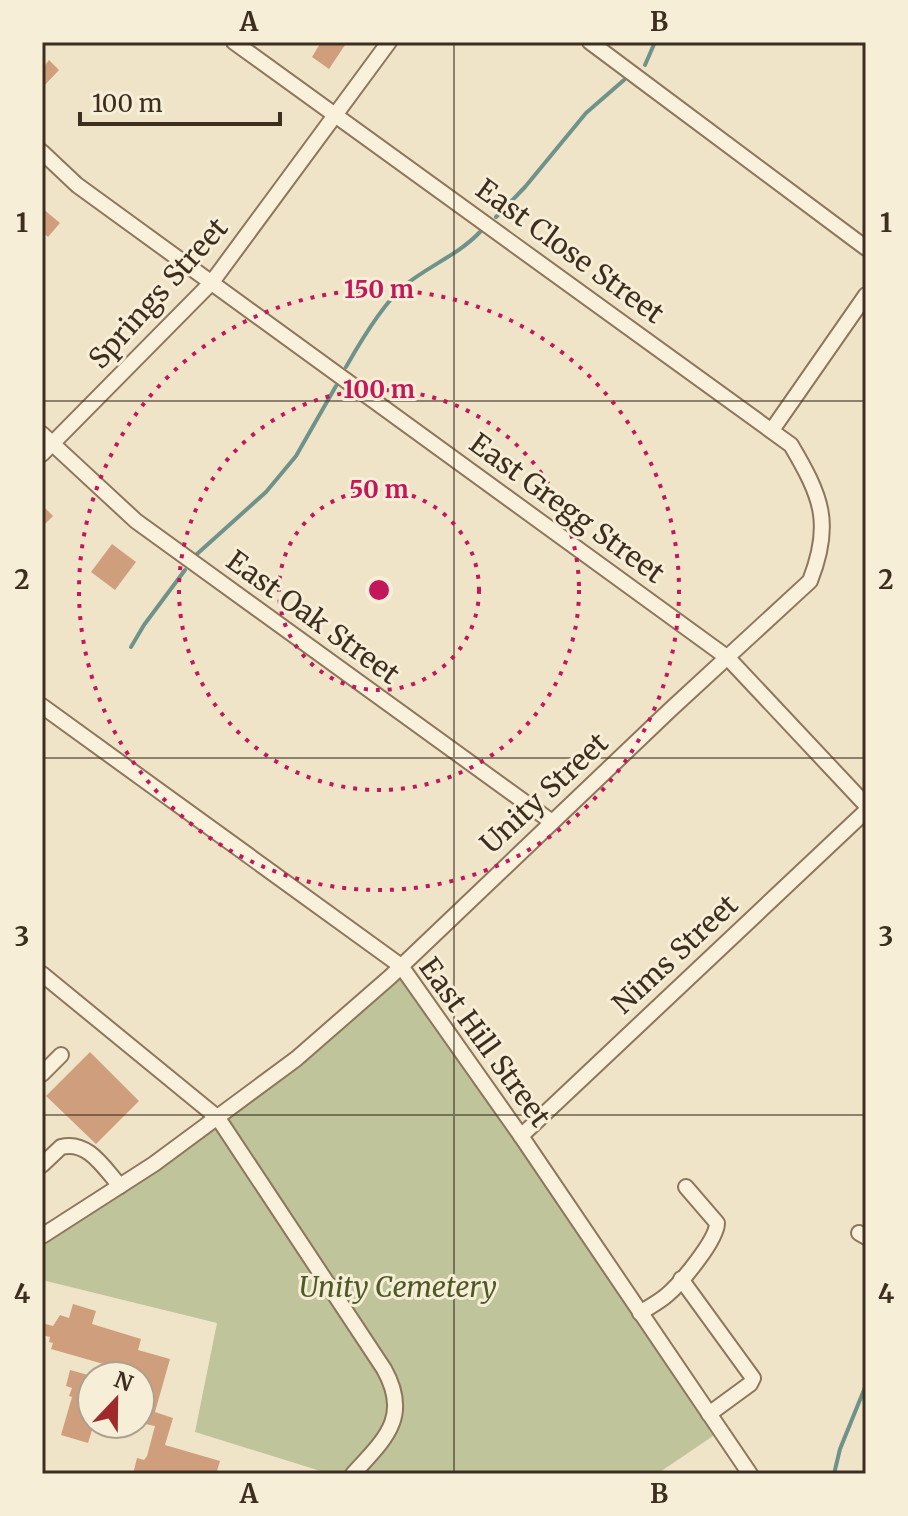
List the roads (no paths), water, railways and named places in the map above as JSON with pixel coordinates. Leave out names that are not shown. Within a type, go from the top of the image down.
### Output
[{"type":"street","name":"East Close Street","points":[[234,42],[772,430]]},
{"type":"street","name":"Springs Street","points":[[48,449],[212,282],[389,42]]},
{"type":"street","points":[[590,42],[866,248]]},
{"type":"street","name":"East Gregg Street","points":[[42,152],[77,185],[728,658],[866,805]]},
{"type":"street","points":[[772,430],[866,295]]},
{"type":"street","name":"Unity Street","points":[[42,1236],[218,1118],[296,1059],[401,966],[810,581],[821,555],[823,522],[815,485],[791,445],[772,430]]},
{"type":"street","name":"East Oak Street","points":[[42,434],[48,449],[136,521],[552,822]]},
{"type":"street","name":"East Hill Street","points":[[42,706],[401,966],[521,1136],[750,1474]]},
{"type":"street","name":"Nims Street","points":[[521,1136],[866,811]]},
{"type":"street","points":[[42,974],[218,1118],[392,1383],[397,1411],[392,1425],[385,1438],[353,1474]]},
{"type":"street","points":[[42,1074],[61,1055]]},
{"type":"street","points":[[42,1165],[61,1147],[69,1144],[78,1146],[87,1150],[120,1186]]},
{"type":"street","points":[[640,1313],[669,1294],[717,1230],[717,1223],[686,1187]]},
{"type":"street","points":[[681,1279],[753,1378],[750,1384],[709,1414]]},
{"type":"waterway","points":[[645,65],[655,42]]},
{"type":"waterway","points":[[496,217],[586,113],[624,80]]},
{"type":"waterway","points":[[346,367],[372,324],[396,293],[480,232]]},
{"type":"waterway","points":[[197,554],[266,492],[296,456],[336,386]]},
{"type":"waterway","points":[[131,647],[185,570]]},
{"type":"waterway","points":[[834,1474],[840,1449],[866,1385]]},
{"type":"park label","name":"Unity Cemetery","points":[[398,1287]]}]
